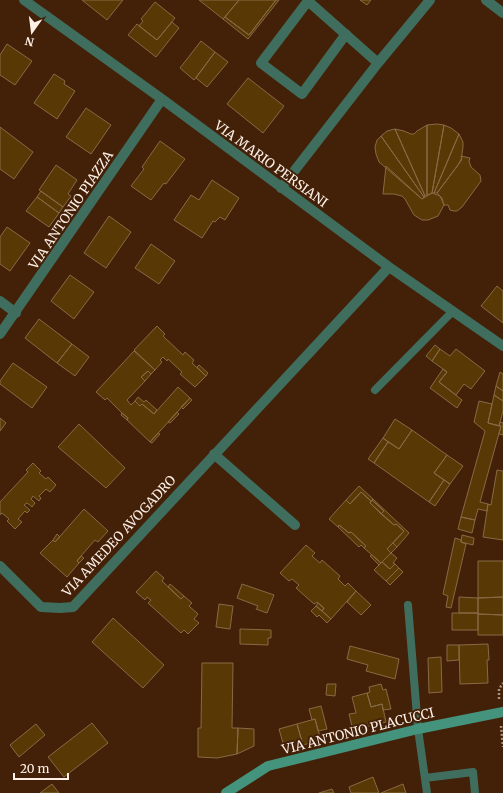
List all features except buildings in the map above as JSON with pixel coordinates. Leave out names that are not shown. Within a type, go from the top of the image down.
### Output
[{"type":"main road","name":"VIA ANTONIO PLACUCCI","points":[[226,793],[268,766],[418,729],[503,712]]},
{"type":"street","name":"VIA MARIO PERSIANI","points":[[24,0],[162,99],[389,267],[503,346]]},
{"type":"street","points":[[282,188],[378,63],[430,0]]},
{"type":"street","points":[[486,0],[503,13]]},
{"type":"street","points":[[346,34],[302,94],[261,63],[308,1],[346,34],[378,63]]},
{"type":"street","name":"VIA ANTONIO PIAZZA","points":[[0,334],[16,313],[162,99]]},
{"type":"street","name":"VIA AMEDEO AVOGADRO","points":[[0,566],[41,607],[73,607],[389,267]]},
{"type":"street","points":[[0,301],[16,313]]},
{"type":"street","points":[[214,454],[295,526]]},
{"type":"lane","points":[[375,390],[453,311]]},
{"type":"lane","points":[[408,605],[418,729],[427,793]]},
{"type":"lane","points":[[425,778],[473,772],[475,793]]}]
